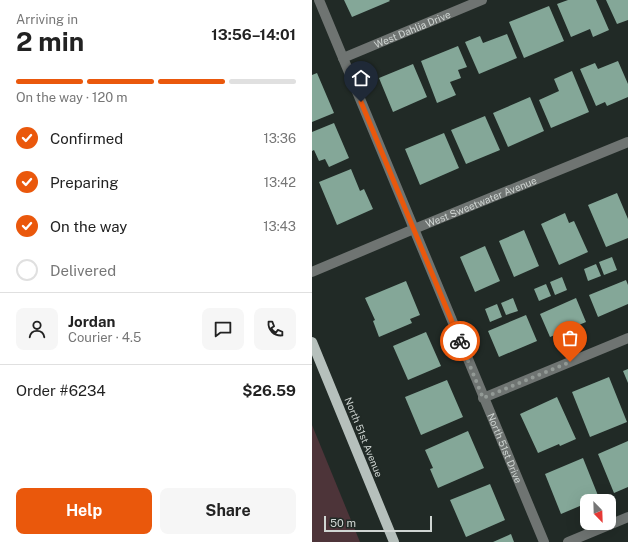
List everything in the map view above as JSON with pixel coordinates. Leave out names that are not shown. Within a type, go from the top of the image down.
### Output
[{"type":"main road","name":"North 51st Avenue","points":[[312,342],[394,542]]},
{"type":"street","name":"North 51st Drive","points":[[319,0],[544,542]]},
{"type":"street","name":"West Dahlia Drive","points":[[343,58],[482,0]]},
{"type":"street","name":"West Sweetwater Avenue","points":[[312,272],[628,142]]},
{"type":"street","points":[[483,398],[628,338]]},
{"type":"street","points":[[568,542],[628,517]]},
{"type":"shaded area","points":[[312,425],[360,542],[312,542]]},
{"type":"building","points":[[344,0],[389,0],[390,1],[352,17]]},
{"type":"building","points":[[568,0],[596,0],[609,30],[593,37],[590,29],[571,37],[557,4]]},
{"type":"building","points":[[606,0],[628,0],[628,20],[617,24]]},
{"type":"building","points":[[549,6],[564,41],[524,58],[509,22]]},
{"type":"building","points":[[507,34],[517,58],[479,74],[465,42],[480,36],[483,43]]},
{"type":"building","points":[[458,46],[467,67],[458,70],[461,78],[450,82],[456,95],[437,103],[421,61]]},
{"type":"building","points":[[618,61],[628,84],[628,97],[607,106],[605,102],[596,106],[580,69],[595,63],[598,69]]},
{"type":"building","points":[[413,64],[427,97],[393,112],[379,78]]},
{"type":"building","points":[[572,71],[589,112],[551,128],[539,100],[559,91],[554,79]]},
{"type":"building","points":[[317,73],[334,113],[312,122],[312,75]]},
{"type":"building","points":[[530,97],[544,131],[508,147],[493,113]]},
{"type":"building","points":[[485,116],[500,150],[466,164],[451,130]]},
{"type":"building","points":[[334,123],[349,158],[329,167],[325,159],[319,161],[314,150],[312,151],[312,132]]},
{"type":"building","points":[[444,133],[459,168],[420,185],[405,149]]},
{"type":"building","points":[[351,169],[360,191],[364,189],[373,209],[337,225],[319,182]]},
{"type":"building","points":[[617,193],[628,219],[628,238],[606,247],[588,205]]},
{"type":"building","points":[[565,213],[569,223],[574,221],[588,252],[559,265],[541,224]]},
{"type":"building","points":[[524,230],[539,266],[514,277],[499,241]]},
{"type":"building","points":[[485,246],[500,281],[475,292],[460,257]]},
{"type":"building","points":[[612,257],[617,270],[604,275],[599,262]]},
{"type":"building","points":[[596,264],[601,276],[588,281],[584,269]]},
{"type":"building","points":[[562,277],[567,290],[555,295],[550,282]]},
{"type":"building","points":[[626,280],[628,285],[628,304],[598,317],[589,295]]},
{"type":"building","points":[[406,281],[420,315],[410,319],[412,323],[379,337],[373,321],[375,320],[365,298]]},
{"type":"building","points":[[546,284],[551,296],[539,301],[534,289]]},
{"type":"building","points":[[513,298],[518,311],[506,315],[501,303]]},
{"type":"building","points":[[576,298],[586,322],[550,337],[540,314]]},
{"type":"building","points":[[497,304],[502,317],[490,322],[485,309]]},
{"type":"building","points":[[526,315],[537,341],[499,357],[488,331]]},
{"type":"building","points":[[426,332],[441,366],[408,380],[393,346]]},
{"type":"building","points":[[628,369],[628,383],[623,371]]},
{"type":"building","points":[[609,377],[627,422],[590,437],[572,392]]},
{"type":"building","points":[[447,380],[463,417],[421,435],[405,397]]},
{"type":"building","points":[[557,397],[576,439],[538,453],[520,414]]},
{"type":"building","points":[[468,431],[484,468],[438,488],[430,469],[433,468],[425,450]]},
{"type":"building","points":[[628,441],[628,487],[614,493],[598,454]]},
{"type":"building","points":[[583,458],[597,494],[580,494],[580,506],[561,514],[545,474]]},
{"type":"building","points":[[490,484],[505,520],[466,537],[450,500]]},
{"type":"building","points":[[511,534],[514,542],[493,542]]},
{"type":"way so far","points":[[460,341],[483,398],[570,362]]},
{"type":"route","points":[[361,102],[460,341]]}]
